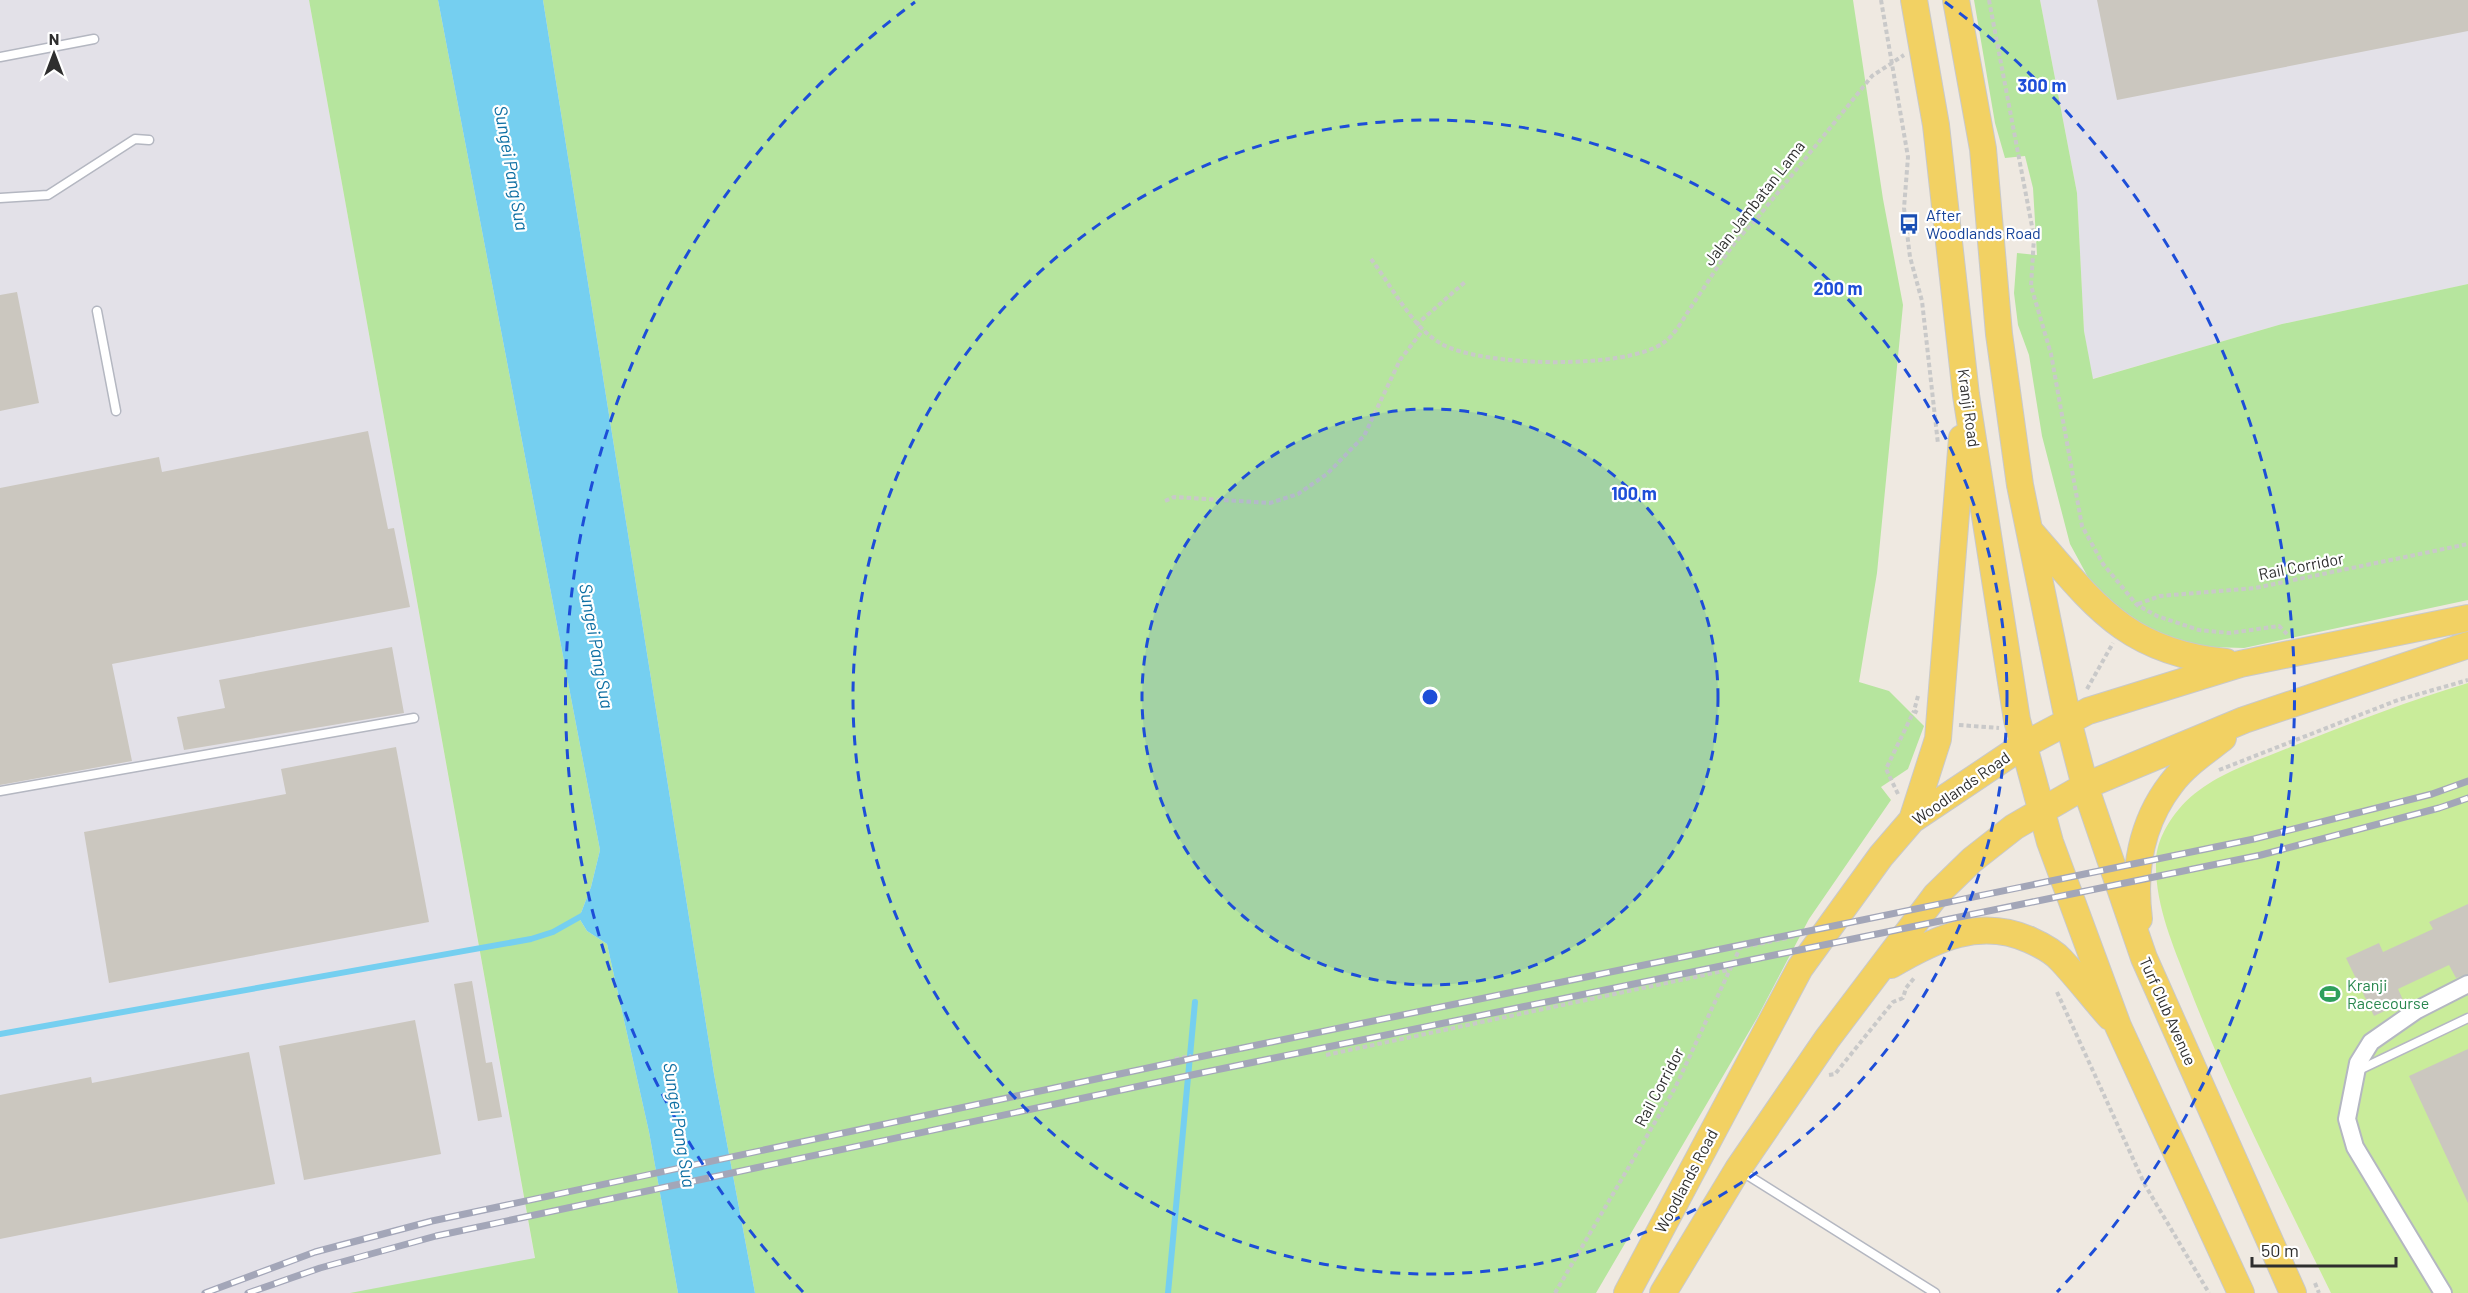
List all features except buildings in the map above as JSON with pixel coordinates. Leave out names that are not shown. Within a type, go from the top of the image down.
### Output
[{"type":"main road","name":"Kranji Road","points":[[1914,0],[1936,125],[1966,395],[2017,720],[2042,812]]},
{"type":"main road","points":[[1956,0],[1983,149],[1999,334],[2020,485],[2068,720]]},
{"type":"main road","points":[[1907,810],[1938,740],[1966,395]]},
{"type":"main road","points":[[2030,531],[2077,585],[2122,627],[2160,649],[2181,655],[2240,664]]},
{"type":"main road","name":"Woodlands Road","points":[[1627,1293],[1800,969],[1881,856],[1907,810],[2068,720],[2120,700],[2240,664],[2468,618]]},
{"type":"main road","points":[[1663,1293],[1738,1169],[1827,1039],[1944,888],[1972,860],[2014,826],[2085,786],[2244,720],[2468,645]]},
{"type":"main road","name":"Turf Club Avenue","points":[[2068,720],[2085,786],[2145,958],[2304,1288]]},
{"type":"main road","points":[[2145,958],[2138,910],[2137,861],[2148,822],[2171,783],[2244,720]]},
{"type":"main road","points":[[2042,812],[2050,843],[2118,1026],[2241,1293]]},
{"type":"main road","points":[[1880,972],[1928,943],[1949,935],[1995,930],[2026,939],[2060,959],[2118,1026]]},
{"type":"street","points":[[2443,1293],[2355,1147],[2347,1119],[2357,1071],[2371,1041],[2417,1010],[2468,984]]},
{"type":"lane","points":[[0,57],[94,39]]},
{"type":"lane","points":[[0,198],[48,195],[125,144],[135,139],[149,140]]},
{"type":"lane","points":[[97,310],[116,411]]},
{"type":"lane","points":[[0,791],[414,718]]},
{"type":"lane","points":[[2357,1071],[2468,1018]]},
{"type":"lane","points":[[1738,1169],[1935,1293]]},
{"type":"path","points":[[1881,0],[1908,157],[1904,208],[1910,257],[1922,301],[1938,451]]},
{"type":"path","points":[[1989,0],[2034,237],[2031,286],[2051,354],[2082,526],[2103,564],[2137,604],[2167,620],[2199,630],[2230,633],[2279,626],[2293,641]]},
{"type":"path","name":"Jalan Jambatan Lama","points":[[1371,259],[1416,325],[1440,344],[1467,355],[1554,362],[1628,357],[1664,342],[1738,237],[1879,71]]},
{"type":"path","points":[[1416,325],[1465,282]]},
{"type":"path","points":[[1166,501],[1174,497],[1234,503],[1270,503],[1298,494],[1327,474],[1365,436],[1400,360],[1423,330]]},
{"type":"path","name":"Rail Corridor","points":[[2137,604],[2160,596],[2254,588],[2468,544]]},
{"type":"path","points":[[2084,694],[2137,604]]},
{"type":"path","points":[[2212,773],[2398,700],[2468,680]]},
{"type":"path","points":[[1907,810],[1886,769],[1914,711],[1919,685]]},
{"type":"path","points":[[1914,711],[1921,716]]},
{"type":"path","name":"Rail Corridor","points":[[1555,1293],[1675,1088],[1740,948],[1798,936]]},
{"type":"path","points":[[1825,1076],[1835,1074],[1893,1002],[1903,998],[1906,988],[1922,969]]},
{"type":"path","points":[[1326,1055],[1729,970]]},
{"type":"path","points":[[2053,987],[2059,994],[2145,1185],[2209,1293]]},
{"type":"path","points":[[1175,1059],[1191,1056]]},
{"type":"path","points":[[2304,1288],[2319,1293]]},
{"type":"shaded area","points":[[0,0],[309,0],[541,1293],[0,1293]]},
{"type":"shaded area","points":[[2040,0],[2468,0],[2468,284],[2282,324],[2092,379],[2084,331],[2077,193]]},
{"type":"green space","points":[[309,0],[438,0],[600,850],[591,887],[579,918],[587,931],[607,944],[649,1132],[678,1293],[350,1293],[535,1258]]},
{"type":"green space","points":[[543,0],[1853,0],[1883,199],[1903,305],[1877,573],[1859,682],[1889,691],[1924,726],[1908,769],[1881,787],[1891,800],[1809,919],[1757,1018],[1596,1293],[755,1293],[714,1074]]},
{"type":"green space","points":[[1974,0],[2040,0],[2077,193],[2084,331],[2093,379],[2282,324],[2468,284],[2468,600],[2244,648],[2210,647],[2178,641],[2149,629],[2112,604],[2089,579],[2070,544],[2042,436],[2029,355],[2018,325],[2014,293],[2017,253],[2037,255],[2033,188],[2025,156],[2005,158],[1995,123]]},
{"type":"green space","name":"Kranji Racecourse","points":[[2468,683],[2468,1293],[2331,1293],[2238,1101],[2182,969],[2158,894],[2156,855],[2166,827],[2179,809],[2203,787],[2217,779],[2247,764],[2358,721]]},
{"type":"water","name":"Sungei Pang Sua","points":[[438,0],[543,0],[714,1074],[755,1293],[678,1293],[649,1132],[607,944],[587,931],[579,918],[591,887],[600,850]]},
{"type":"waterway","points":[[0,1034],[531,939],[553,932],[585,914]]},
{"type":"waterway","points":[[1168,1293],[1195,1002]]},
{"type":"railway","points":[[205,1293],[315,1252],[432,1221],[1199,1057],[2254,839],[2432,794],[2468,781]]},
{"type":"railway","points":[[248,1293],[320,1268],[436,1236],[1201,1073],[2261,855],[2439,808],[2468,798]]},
{"type":"place","name":"After Woodlands Road","points":[[1909,224]]},
{"type":"place","name":"Kranji Racecourse","points":[[2330,994]]}]
